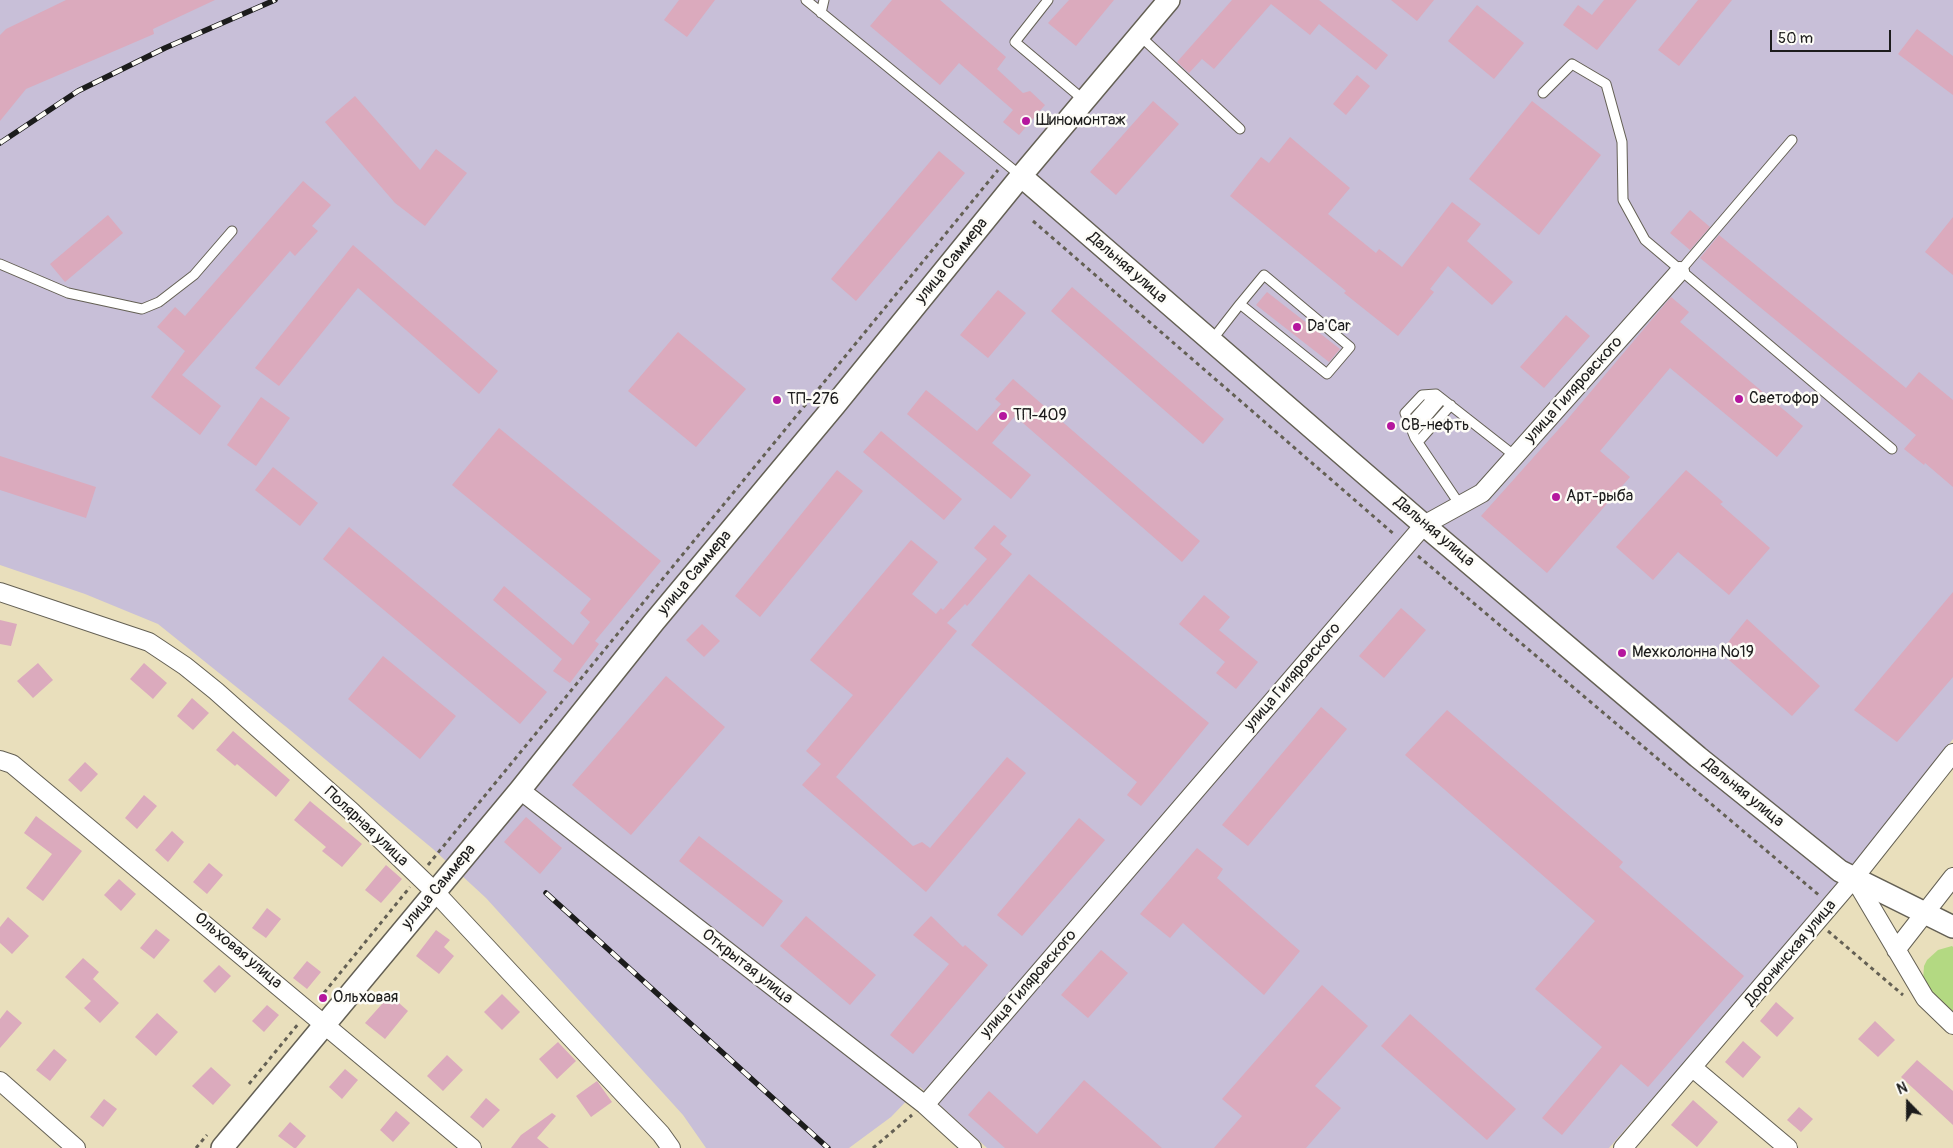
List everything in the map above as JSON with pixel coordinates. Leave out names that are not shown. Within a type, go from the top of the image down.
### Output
[{"type":"street","name":"улица Саммера","points":[[216,1140],[317,1017],[435,892],[520,790],[654,622],[835,405],[1021,176],[1169,0]]},
{"type":"street","name":"Дальняя улица","points":[[1021,176],[1424,525],[1698,757],[1840,871],[1953,927]]},
{"type":"street","name":"улица Гиляровского","points":[[925,1105],[1424,525],[1482,494],[1680,271]]},
{"type":"street","name":"Полярная улица","points":[[0,592],[149,642],[185,666],[336,798],[435,892],[661,1134],[671,1148]]},
{"type":"street","name":"Доронинская улица","points":[[1623,1148],[1824,914],[1953,753]]},
{"type":"street","name":"Ольховая улица","points":[[0,760],[12,764],[472,1148]]},
{"type":"street","name":"Открытая улица","points":[[520,790],[925,1105],[972,1148]]},
{"type":"street","points":[[1896,950],[1953,877]]},
{"type":"street","name":"Дальняя улица","points":[[1854,878],[1925,998],[1953,1025]]},
{"type":"street","points":[[1693,1068],[1788,1148]]},
{"type":"street","points":[[0,1081],[76,1148]]},
{"type":"lane","points":[[806,0],[1021,176]]},
{"type":"lane","points":[[822,13],[824,0]]},
{"type":"lane","points":[[1048,0],[1015,42],[1085,101]]},
{"type":"lane","points":[[1139,35],[1240,129]]},
{"type":"lane","points":[[1543,93],[1572,64],[1606,84],[1622,142],[1623,200],[1645,240],[1892,449]]},
{"type":"lane","points":[[1680,271],[1792,140]]},
{"type":"lane","points":[[0,264],[68,293],[142,309],[159,302],[194,276],[232,231]]},
{"type":"lane","points":[[1211,340],[1240,304],[1264,275],[1350,347],[1327,374],[1240,304]]},
{"type":"lane","points":[[1460,505],[1418,442],[1405,413],[1422,394],[1439,397],[1516,456]]},
{"type":"lane","points":[[1413,433],[1439,397]]},
{"type":"lane","points":[[1418,442],[1451,405]]},
{"type":"path","points":[[246,1087],[317,1017],[419,877],[1004,162]]},
{"type":"path","points":[[1033,221],[1406,546],[1820,897],[1828,931],[1909,1000]]},
{"type":"path","points":[[872,1148],[925,1105]]},
{"type":"path","points":[[196,1148],[216,1140]]},
{"type":"shaded area","points":[[0,0],[1953,0],[1953,739],[1817,911],[1609,1148],[987,1148],[920,1087],[891,1117],[849,1148],[706,1148],[683,1115],[486,898],[433,849],[290,730],[158,624],[85,594],[0,565]]},
{"type":"green space","points":[[1952,946],[1953,1016],[1933,999],[1923,980],[1924,966],[1927,960],[1938,950]]},
{"type":"building","points":[[66,0],[215,0],[153,29],[154,34],[26,89],[0,121],[0,35],[6,29]]},
{"type":"building","points":[[679,0],[715,0],[687,37],[664,20]]},
{"type":"building","points":[[892,0],[940,0],[1006,57],[997,69],[1023,93],[1030,91],[1045,105],[1019,135],[1003,122],[1013,110],[959,63],[940,85],[870,26]]},
{"type":"building","points":[[1069,0],[1114,0],[1076,46],[1048,23]]},
{"type":"building","points":[[1232,0],[1319,0],[1388,55],[1376,70],[1319,24],[1310,35],[1271,4],[1214,69],[1202,59],[1189,73],[1177,62]]},
{"type":"building","points":[[1391,0],[1434,0],[1417,21]]},
{"type":"building","points":[[1604,0],[1637,0],[1597,50],[1563,25],[1578,5],[1592,15]]},
{"type":"building","points":[[1698,0],[1732,0],[1679,66],[1658,50]]},
{"type":"building","points":[[1477,5],[1524,43],[1494,79],[1448,41]]},
{"type":"building","points":[[1917,29],[1953,56],[1953,95],[1898,54]]},
{"type":"building","points":[[1357,75],[1370,86],[1346,115],[1333,104]]},
{"type":"building","points":[[355,96],[420,170],[436,149],[467,173],[425,226],[395,203],[325,122]]},
{"type":"building","points":[[1153,101],[1179,124],[1116,195],[1090,172]]},
{"type":"building","points":[[1532,101],[1601,155],[1539,235],[1469,179]]},
{"type":"building","points":[[1290,137],[1350,188],[1328,214],[1376,253],[1379,249],[1402,267],[1452,202],[1481,224],[1467,241],[1513,282],[1492,305],[1448,266],[1430,289],[1434,292],[1398,336],[1344,293],[1346,291],[1230,196],[1261,157],[1269,163]]},
{"type":"building","points":[[939,151],[965,173],[856,301],[831,279]]},
{"type":"building","points":[[303,181],[331,205],[312,226],[318,231],[295,256],[290,251],[182,375],[221,406],[200,435],[151,397],[185,351],[157,327],[175,307],[185,316]]},
{"type":"building","points":[[1690,210],[1710,227],[1690,250],[1670,233]]},
{"type":"building","points":[[108,215],[123,233],[65,282],[50,264]]},
{"type":"building","points":[[1953,217],[1953,275],[1925,252]]},
{"type":"building","points":[[1719,235],[1906,388],[1919,372],[1953,400],[1953,487],[1925,463],[1924,465],[1904,449],[1916,435],[1700,258]]},
{"type":"building","points":[[353,245],[498,371],[479,394],[358,288],[279,386],[255,368]]},
{"type":"building","points":[[1072,287],[1224,419],[1203,444],[1051,311]]},
{"type":"building","points":[[998,290],[1026,313],[988,358],[960,335]]},
{"type":"building","name":"Da'Car","points":[[1267,292],[1340,349],[1329,362],[1256,305]]},
{"type":"building","points":[[1671,297],[1689,312],[1680,322],[1803,426],[1777,457],[1670,368],[1600,451],[1630,477],[1547,573],[1481,516],[1566,421]]},
{"type":"building","points":[[1566,315],[1590,336],[1544,388],[1520,367]]},
{"type":"building","points":[[678,332],[746,389],[696,447],[628,391]]},
{"type":"building","points":[[1013,379],[1200,541],[1182,562],[1015,416],[992,443],[1031,475],[1011,499],[907,414],[926,390],[977,431],[1001,404],[995,399]]},
{"type":"building","points":[[261,397],[290,418],[256,466],[227,445]]},
{"type":"building","points":[[499,428],[661,561],[595,641],[599,644],[570,683],[553,671],[562,659],[493,600],[504,586],[573,645],[590,622],[580,613],[591,599],[452,485]]},
{"type":"building","points":[[881,431],[962,499],[944,520],[863,452]]},
{"type":"building","points":[[0,456],[96,487],[86,518],[0,490]]},
{"type":"building","points":[[273,467],[318,503],[300,526],[255,490]]},
{"type":"building","points":[[837,470],[863,491],[760,617],[735,596]]},
{"type":"building","points":[[1686,470],[1723,502],[1720,504],[1770,548],[1729,595],[1678,552],[1653,580],[1616,547]]},
{"type":"building","points":[[994,525],[1007,536],[1000,544],[1012,554],[967,606],[965,604],[947,623],[957,631],[836,777],[913,846],[922,842],[930,848],[1007,757],[1026,773],[926,892],[802,785],[821,764],[806,751],[853,695],[810,660],[911,540],[938,562],[912,594],[936,614],[941,608],[943,610],[987,559],[974,548]]},
{"type":"building","points":[[349,527],[547,692],[520,724],[323,559]]},
{"type":"building","points":[[1029,574],[1209,723],[1141,806],[1127,795],[1137,782],[971,645]]},
{"type":"building","points":[[1953,592],[1953,677],[1897,742],[1854,710]]},
{"type":"building","points":[[1204,595],[1230,617],[1219,630],[1258,662],[1236,689],[1216,673],[1225,662],[1179,624]]},
{"type":"building","points":[[1401,608],[1426,630],[1384,678],[1359,656]]},
{"type":"building","points":[[1747,619],[1820,686],[1792,716],[1720,652]]},
{"type":"building","points":[[0,620],[17,624],[11,646],[0,644]]},
{"type":"building","points":[[702,624],[720,641],[704,657],[686,640]]},
{"type":"building","points":[[383,656],[456,716],[420,759],[348,699]]},
{"type":"building","points":[[38,663],[53,680],[33,698],[17,681]]},
{"type":"building","points":[[144,663],[167,683],[153,699],[130,679]]},
{"type":"building","points":[[666,676],[725,727],[631,835],[572,785]]},
{"type":"building","points":[[192,698],[209,713],[193,730],[177,716]]},
{"type":"building","points":[[1321,707],[1347,729],[1248,846],[1222,825]]},
{"type":"building","points":[[1447,710],[1623,862],[1619,867],[1744,976],[1648,1087],[1621,1064],[1562,1135],[1542,1118],[1602,1047],[1535,989],[1595,921],[1405,755]]},
{"type":"building","points":[[233,731],[290,780],[276,797],[237,764],[235,766],[216,750]]},
{"type":"building","points":[[85,762],[98,774],[81,792],[68,780]]},
{"type":"building","points":[[144,795],[157,806],[137,829],[125,818]]},
{"type":"building","points":[[310,801],[362,844],[342,867],[322,851],[326,847],[294,820]]},
{"type":"building","points":[[36,816],[82,851],[43,901],[26,888],[52,854],[24,833]]},
{"type":"building","points":[[526,817],[562,848],[540,874],[504,842]]},
{"type":"building","points":[[1079,818],[1105,840],[1022,936],[997,915]]},
{"type":"building","points":[[172,831],[184,842],[168,862],[155,850]]},
{"type":"building","points":[[699,836],[783,901],[763,927],[679,861]]},
{"type":"building","points":[[1197,848],[1223,869],[1217,878],[1300,951],[1264,995],[1183,923],[1170,938],[1140,914]]},
{"type":"building","points":[[209,863],[223,875],[207,894],[193,882]]},
{"type":"building","points":[[386,865],[402,879],[381,903],[365,890]]},
{"type":"building","points":[[119,879],[136,894],[121,911],[104,895]]},
{"type":"building","points":[[267,908],[281,919],[266,938],[252,928]]},
{"type":"building","points":[[806,916],[876,975],[850,1005],[780,946]]},
{"type":"building","points":[[931,916],[963,947],[965,945],[988,965],[913,1054],[890,1035],[949,964],[913,935]]},
{"type":"building","points":[[8,917],[29,936],[12,954],[0,943],[0,927]]},
{"type":"building","points":[[156,929],[170,940],[154,959],[140,948]]},
{"type":"building","points":[[436,930],[450,940],[444,947],[454,956],[439,974],[416,956]]},
{"type":"building","points":[[1101,950],[1128,973],[1088,1018],[1061,995]]},
{"type":"building","points":[[83,958],[99,972],[93,979],[119,1003],[100,1023],[84,1008],[91,1001],[65,977]]},
{"type":"building","points":[[307,961],[321,972],[307,989],[293,978]]},
{"type":"building","points":[[219,965],[231,976],[215,993],[203,981]]},
{"type":"building","points":[[1322,985],[1368,1026],[1315,1086],[1341,1108],[1306,1148],[1214,1148],[1242,1116],[1222,1099]]},
{"type":"building","points":[[502,994],[520,1012],[502,1030],[484,1012]]},
{"type":"building","points":[[390,995],[408,1011],[385,1039],[365,1023]]},
{"type":"building","points":[[1776,1002],[1794,1018],[1777,1037],[1760,1021]]},
{"type":"building","points":[[267,1005],[279,1015],[264,1032],[252,1021]]},
{"type":"building","points":[[7,1010],[22,1023],[0,1048],[0,1019]]},
{"type":"building","points":[[157,1013],[178,1032],[156,1056],[135,1037]]},
{"type":"building","points":[[1410,1014],[1516,1109],[1487,1140],[1381,1046]]},
{"type":"building","points":[[1875,1021],[1895,1040],[1878,1057],[1858,1039]]},
{"type":"building","points":[[1743,1041],[1761,1057],[1743,1078],[1725,1062]]},
{"type":"building","points":[[558,1042],[576,1061],[557,1079],[539,1059]]},
{"type":"building","points":[[54,1049],[67,1060],[50,1081],[36,1070]]},
{"type":"building","points":[[447,1055],[463,1070],[443,1091],[427,1076]]},
{"type":"building","points":[[1917,1060],[1953,1091],[1953,1125],[1901,1077]]},
{"type":"building","points":[[211,1067],[231,1085],[213,1105],[192,1086]]},
{"type":"building","points":[[345,1069],[358,1080],[342,1099],[329,1087]]},
{"type":"building","points":[[1084,1080],[1162,1148],[1005,1148],[968,1115],[989,1091],[1037,1134]]},
{"type":"building","points":[[597,1081],[612,1102],[591,1117],[576,1096]]},
{"type":"building","points":[[486,1098],[500,1110],[483,1128],[470,1117]]},
{"type":"building","points":[[104,1099],[117,1109],[103,1127],[90,1117]]},
{"type":"building","points":[[1693,1100],[1718,1122],[1697,1147],[1671,1125]]},
{"type":"building","points":[[1799,1107],[1813,1119],[1801,1132],[1787,1120]]},
{"type":"building","points":[[396,1111],[410,1123],[393,1142],[380,1130]]},
{"type":"building","points":[[552,1113],[556,1116],[537,1138],[549,1148],[511,1148],[521,1135]]},
{"type":"building","points":[[290,1122],[306,1136],[296,1148],[278,1136]]},
{"type":"railway","points":[[0,143],[78,91],[165,48],[275,0]]},
{"type":"railway","points":[[546,893],[828,1148]]},
{"type":"place","name":"Шиномонтаж","points":[[1026,121]]},
{"type":"place","name":"Da'Car","points":[[1297,327]]},
{"type":"place","name":"Светофор","points":[[1739,399]]},
{"type":"place","name":"ТП-276","points":[[777,400]]},
{"type":"place","name":"ТП-409","points":[[1003,416]]},
{"type":"place","name":"СВ-нефть","points":[[1391,426]]},
{"type":"place","name":"Арт-рыба","points":[[1556,497]]},
{"type":"place","name":"Мехколонна №19","points":[[1622,653]]},
{"type":"place","name":"Ольховая","points":[[323,998]]}]
